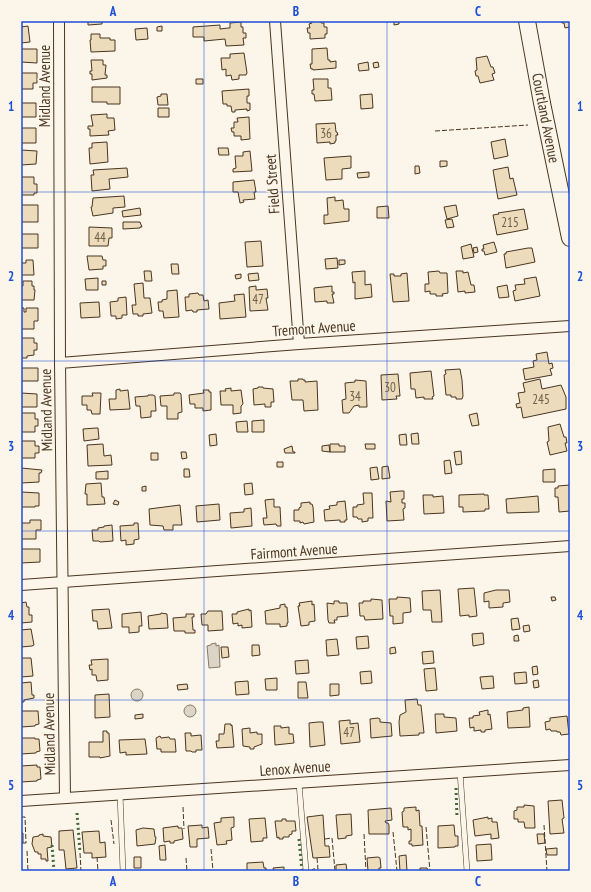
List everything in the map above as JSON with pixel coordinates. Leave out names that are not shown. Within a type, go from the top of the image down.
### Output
[{"type":"main road","name":"Courtland Avenue","points":[[527,21],[542,103],[570,238]]},
{"type":"street","name":"Midland Avenue","points":[[59,21],[60,363],[65,798]]},
{"type":"street","name":"Field Street","points":[[275,21],[299,344]]},
{"type":"street","name":"Tremont Avenue","points":[[60,363],[299,344],[570,326]]},
{"type":"street","name":"Fairmont Avenue","points":[[21,585],[570,546]]},
{"type":"street","name":"Lenox Avenue","points":[[21,800],[570,765]]},
{"type":"lane","points":[[460,772],[467,871]]},
{"type":"lane","points":[[299,783],[306,871]]},
{"type":"lane","points":[[120,794],[123,871]]},
{"type":"shaded area","points":[[216,643],[216,646],[219,645],[220,667],[209,668],[207,646]]},
{"type":"shaded area","points":[[139,689],[142,690],[142,700],[135,701],[132,700],[131,693],[132,690]]},
{"type":"shaded area","points":[[192,705],[195,706],[195,716],[188,717],[185,716],[184,709],[185,706]]},
{"type":"building","points":[[88,21],[102,21],[102,24],[88,25]]},
{"type":"building","points":[[312,21],[321,21],[321,23],[324,23],[324,27],[327,27],[327,34],[325,34],[325,38],[310,39],[310,33],[308,33],[307,28],[310,28],[309,24],[312,23]]},
{"type":"building","points":[[394,21],[399,21],[399,24],[394,25]]},
{"type":"building","points":[[561,21],[570,21],[570,27],[565,28],[564,23]]},
{"type":"building","points":[[241,22],[243,33],[246,33],[246,38],[243,38],[244,45],[226,46],[225,39],[204,41],[204,37],[193,37],[193,27],[220,25],[220,29],[230,28],[230,23]]},
{"type":"building","points":[[28,26],[30,42],[21,43],[21,27]]},
{"type":"building","points":[[162,26],[162,31],[157,31],[157,27]]},
{"type":"building","points":[[147,28],[148,39],[136,40],[135,29]]},
{"type":"building","points":[[91,34],[100,34],[100,38],[110,38],[110,40],[115,40],[115,51],[91,52]]},
{"type":"building","points":[[327,48],[328,60],[330,60],[330,62],[336,61],[336,68],[311,69],[310,64],[312,64],[312,49]]},
{"type":"building","points":[[21,49],[37,49],[37,63],[21,62]]},
{"type":"building","points":[[244,53],[247,73],[246,75],[239,75],[239,79],[232,80],[231,75],[226,76],[226,69],[222,70],[221,58],[230,58],[230,54]]},
{"type":"building","points":[[487,56],[495,73],[492,74],[494,80],[480,83],[475,71],[477,70],[476,58]]},
{"type":"building","points":[[91,60],[103,60],[103,65],[106,65],[105,75],[107,75],[107,78],[92,80],[92,74],[90,74],[90,71],[92,71]]},
{"type":"building","points":[[368,62],[369,70],[359,71],[358,64]]},
{"type":"building","points":[[378,62],[379,67],[374,68],[373,63]]},
{"type":"building","points":[[21,73],[37,73],[37,83],[33,83],[33,89],[21,89]]},
{"type":"building","points":[[196,79],[203,79],[203,84],[196,84]]},
{"type":"building","points":[[313,79],[328,79],[328,88],[331,88],[332,100],[315,101],[314,94],[312,94],[312,90],[314,90]]},
{"type":"building","points":[[92,87],[120,87],[120,104],[92,102]]},
{"type":"building","points":[[249,89],[247,103],[250,103],[250,110],[235,110],[235,112],[232,112],[231,106],[223,104],[222,91]]},
{"type":"building","points":[[161,94],[167,94],[168,105],[158,105],[157,97],[161,96]]},
{"type":"building","points":[[372,94],[373,108],[361,109],[360,95]]},
{"type":"building","points":[[21,103],[36,103],[36,117],[21,117]]},
{"type":"building","points":[[158,108],[169,108],[169,117],[158,117]]},
{"type":"building","points":[[107,114],[107,118],[114,118],[115,130],[108,131],[109,135],[90,136],[90,129],[88,129],[88,126],[93,126],[91,115]]},
{"type":"building","points":[[249,117],[250,139],[241,140],[241,136],[234,136],[234,132],[232,132],[231,128],[234,128],[234,122],[238,122],[237,118]]},
{"type":"building","points":[[335,123],[336,132],[338,135],[336,135],[335,143],[317,143],[316,124]]},
{"type":"building","points":[[21,128],[36,128],[36,143],[21,143]]},
{"type":"building","points":[[505,139],[508,156],[494,159],[491,142]]},
{"type":"building","points":[[107,142],[108,162],[90,164],[89,148],[92,148],[92,143]]},
{"type":"building","points":[[218,148],[228,148],[229,155],[219,155]]},
{"type":"building","points":[[21,150],[37,151],[36,164],[21,165]]},
{"type":"building","points":[[250,151],[252,171],[233,172],[233,169],[236,168],[235,156],[243,156],[243,152]]},
{"type":"building","points":[[351,156],[351,168],[342,169],[342,179],[326,180],[324,158]]},
{"type":"building","points":[[440,161],[447,161],[447,166],[440,167]]},
{"type":"building","points":[[415,166],[419,166],[420,173],[415,174]]},
{"type":"building","points":[[508,167],[510,179],[513,178],[517,195],[498,199],[493,170]]},
{"type":"building","points":[[127,168],[128,177],[109,179],[110,189],[92,191],[91,175],[94,175],[93,170]]},
{"type":"building","points":[[369,172],[369,177],[358,178],[357,173]]},
{"type":"building","points":[[21,177],[34,177],[34,184],[37,184],[37,193],[34,193],[34,195],[21,195]]},
{"type":"building","points":[[254,180],[256,192],[254,192],[255,199],[243,200],[244,202],[240,203],[238,192],[233,192],[233,182]]},
{"type":"building","points":[[124,196],[125,207],[113,208],[113,213],[93,216],[91,207],[93,198]]},
{"type":"building","points":[[335,197],[335,201],[343,200],[344,209],[349,209],[349,221],[324,224],[324,215],[328,215],[327,198]]},
{"type":"building","points":[[21,205],[38,205],[38,222],[21,222]]},
{"type":"building","points":[[456,205],[458,216],[447,219],[444,207]]},
{"type":"building","points":[[388,206],[389,218],[377,218],[377,207]]},
{"type":"building","points":[[140,208],[141,215],[123,217],[122,211]]},
{"type":"building","points":[[524,209],[528,229],[497,235],[493,215]]},
{"type":"building","points":[[452,219],[454,227],[447,228],[445,220]]},
{"type":"building","points":[[123,222],[140,222],[142,227],[123,229]]},
{"type":"building","points":[[89,227],[112,228],[112,238],[109,238],[108,246],[89,246]]},
{"type":"building","points":[[21,234],[38,234],[38,248],[21,248]]},
{"type":"building","points":[[261,241],[263,266],[247,267],[245,242]]},
{"type":"building","points":[[494,242],[497,252],[485,255],[484,251],[482,251],[482,249],[484,249],[483,245]]},
{"type":"building","points":[[471,244],[474,257],[463,259],[461,247]]},
{"type":"building","points":[[477,247],[478,252],[474,253],[473,248]]},
{"type":"building","points":[[532,248],[535,262],[506,268],[504,254],[506,254],[506,252]]},
{"type":"building","points":[[87,256],[102,256],[103,260],[106,260],[106,266],[103,266],[103,269],[89,270]]},
{"type":"building","points":[[337,258],[338,268],[326,269],[325,259]]},
{"type":"building","points":[[26,260],[33,260],[34,275],[21,275],[21,263],[26,263]]},
{"type":"building","points":[[339,260],[345,260],[345,264],[339,265]]},
{"type":"building","points":[[171,264],[178,264],[179,274],[172,274]]},
{"type":"building","points":[[144,271],[151,271],[152,281],[145,281]]},
{"type":"building","points":[[365,271],[365,285],[371,284],[372,297],[355,299],[355,282],[353,283],[352,272]]},
{"type":"building","points":[[439,271],[440,273],[447,273],[448,293],[442,294],[443,296],[430,294],[430,291],[425,292],[425,284],[429,284],[428,272]]},
{"type":"building","points":[[456,271],[463,271],[463,273],[468,272],[471,285],[474,285],[475,292],[458,292]]},
{"type":"building","points":[[258,273],[259,280],[249,281],[248,274]]},
{"type":"building","points":[[407,273],[409,301],[393,302],[390,274],[394,274],[394,276],[401,276],[401,274]]},
{"type":"building","points":[[241,274],[241,278],[236,279],[235,275]]},
{"type":"building","points":[[536,277],[540,296],[515,301],[513,291],[516,290],[515,285],[525,284],[524,279]]},
{"type":"building","points":[[98,278],[98,290],[86,290],[85,279]]},
{"type":"building","points":[[23,281],[32,281],[32,286],[34,286],[35,290],[34,300],[21,300],[21,286],[23,286]]},
{"type":"building","points":[[102,281],[106,281],[106,285],[102,285]]},
{"type":"building","points":[[143,283],[144,298],[150,298],[152,313],[138,316],[138,314],[133,314],[132,305],[136,305],[134,284]]},
{"type":"building","points":[[507,285],[509,297],[499,298],[497,287]]},
{"type":"building","points":[[256,286],[256,290],[267,289],[268,298],[266,298],[268,310],[250,311],[249,287]]},
{"type":"building","points":[[332,286],[332,292],[334,292],[334,294],[332,294],[334,303],[327,303],[327,301],[315,302],[314,288]]},
{"type":"building","points":[[177,290],[179,317],[164,318],[163,311],[159,311],[158,302],[162,302],[162,300],[167,299],[167,291]]},
{"type":"building","points":[[198,293],[199,295],[203,295],[204,301],[208,300],[209,309],[197,310],[197,312],[193,312],[192,310],[186,311],[185,297],[189,297],[189,294]]},
{"type":"building","points":[[244,294],[246,317],[220,319],[219,303],[235,301],[234,295]]},
{"type":"building","points":[[126,297],[127,315],[122,315],[122,318],[116,319],[116,316],[111,316],[110,302],[118,301],[118,298]]},
{"type":"building","points":[[99,302],[100,317],[81,318],[80,303]]},
{"type":"building","points":[[21,308],[24,308],[24,312],[26,312],[26,308],[38,308],[38,321],[34,321],[34,329],[21,329]]},
{"type":"building","points":[[21,338],[34,338],[34,343],[37,343],[37,350],[34,350],[34,355],[27,356],[27,358],[21,358]]},
{"type":"building","points":[[547,352],[549,364],[552,363],[553,368],[550,369],[552,375],[525,380],[523,369],[534,367],[533,361],[537,360],[536,354]]},
{"type":"building","points":[[21,368],[38,368],[38,381],[21,381]]},
{"type":"building","points":[[460,369],[463,396],[462,399],[456,399],[456,397],[451,397],[451,395],[446,395],[444,375],[446,374],[445,370]]},
{"type":"building","points":[[431,371],[434,396],[432,397],[433,399],[424,399],[424,397],[416,398],[415,389],[411,389],[410,373]]},
{"type":"building","points":[[398,374],[400,396],[396,396],[397,399],[382,400],[381,375]]},
{"type":"building","points":[[298,379],[303,379],[305,382],[317,381],[318,410],[304,411],[303,400],[292,400],[290,381],[298,381]]},
{"type":"building","points":[[540,379],[542,389],[561,385],[566,397],[566,409],[523,418],[521,407],[517,408],[516,404],[520,403],[518,393],[525,392],[523,383]]},
{"type":"building","points":[[355,380],[366,381],[367,407],[359,407],[359,405],[354,406],[349,413],[343,413],[342,400],[346,399],[345,383],[355,382]]},
{"type":"building","points":[[258,387],[273,389],[274,402],[271,402],[271,407],[265,407],[265,404],[254,405],[253,389]]},
{"type":"building","points":[[231,388],[231,391],[241,390],[243,404],[241,406],[241,413],[233,414],[233,405],[221,405],[220,391],[226,391],[225,389]]},
{"type":"building","points":[[120,389],[120,391],[128,390],[130,409],[110,410],[109,399],[116,399],[116,390]]},
{"type":"building","points":[[203,390],[209,390],[209,392],[211,392],[211,410],[203,411],[203,408],[195,408],[195,404],[190,404],[189,395],[204,393]]},
{"type":"building","points":[[21,393],[37,394],[37,407],[21,407]]},
{"type":"building","points":[[92,393],[101,393],[100,414],[92,414],[91,410],[87,410],[87,405],[82,405],[82,396],[93,396]]},
{"type":"building","points":[[174,393],[181,394],[182,412],[178,413],[178,419],[167,419],[167,406],[161,406],[160,396],[174,395]]},
{"type":"building","points":[[148,395],[155,396],[156,411],[151,411],[151,417],[141,418],[140,406],[136,406],[135,397]]},
{"type":"building","points":[[21,412],[35,413],[35,419],[38,419],[38,426],[35,426],[35,432],[21,432]]},
{"type":"building","points":[[477,413],[479,425],[472,426],[469,415]]},
{"type":"building","points":[[264,420],[264,432],[252,432],[252,421]]},
{"type":"building","points":[[247,421],[248,432],[237,432],[236,422]]},
{"type":"building","points":[[560,424],[564,437],[566,437],[567,443],[565,443],[567,451],[550,455],[547,442],[549,441],[548,427]]},
{"type":"building","points":[[98,428],[99,439],[84,441],[83,429]]},
{"type":"building","points":[[418,433],[419,444],[412,444],[411,434]]},
{"type":"building","points":[[216,434],[217,445],[210,446],[209,435]]},
{"type":"building","points":[[406,434],[407,445],[400,445],[399,435]]},
{"type":"building","points":[[21,441],[35,441],[35,446],[39,446],[39,453],[35,453],[35,458],[21,458]]},
{"type":"building","points":[[103,444],[104,456],[111,455],[112,465],[88,466],[87,445]]},
{"type":"building","points":[[330,444],[345,446],[345,452],[330,452]]},
{"type":"building","points":[[365,444],[375,444],[375,449],[366,449]]},
{"type":"building","points":[[329,445],[330,452],[322,451],[322,446]]},
{"type":"building","points":[[292,446],[293,452],[295,453],[285,453],[284,449]]},
{"type":"building","points":[[461,451],[462,464],[456,465],[454,452]]},
{"type":"building","points":[[181,452],[186,452],[187,458],[182,459]]},
{"type":"building","points":[[151,453],[158,453],[158,460],[151,460]]},
{"type":"building","points":[[450,460],[452,473],[445,474],[444,461]]},
{"type":"building","points":[[277,462],[283,462],[283,467],[277,467]]},
{"type":"building","points":[[388,466],[390,478],[382,479],[382,467]]},
{"type":"building","points":[[377,467],[379,479],[371,480],[370,468]]},
{"type":"building","points":[[21,468],[42,470],[41,473],[39,473],[39,482],[21,483]]},
{"type":"building","points":[[184,469],[189,469],[190,477],[184,477]]},
{"type":"building","points":[[555,469],[555,482],[543,482],[543,470]]},
{"type":"building","points":[[108,471],[108,479],[96,479],[96,472]]},
{"type":"building","points":[[101,483],[102,497],[104,497],[105,504],[87,505],[87,494],[85,494],[86,484]]},
{"type":"building","points":[[252,483],[253,494],[245,495],[244,484]]},
{"type":"building","points":[[570,485],[570,511],[559,512],[558,497],[555,497],[555,488],[558,488],[558,486]]},
{"type":"building","points":[[146,486],[146,491],[142,491],[142,487]]},
{"type":"building","points":[[404,491],[404,499],[402,499],[402,503],[405,503],[405,508],[403,509],[404,520],[387,521],[386,501],[391,502],[390,492]]},
{"type":"building","points":[[21,492],[39,493],[39,506],[21,507]]},
{"type":"building","points":[[363,493],[372,493],[373,518],[368,518],[368,521],[362,522],[362,519],[353,517],[353,507],[364,504]]},
{"type":"building","points":[[423,495],[433,495],[433,497],[443,496],[444,513],[424,514]]},
{"type":"building","points":[[459,495],[488,495],[489,509],[485,509],[485,511],[463,512],[463,507],[459,507]]},
{"type":"building","points":[[538,496],[539,512],[507,513],[506,499]]},
{"type":"building","points":[[274,499],[274,507],[280,507],[281,526],[277,526],[276,524],[264,525],[263,518],[267,518],[265,500]]},
{"type":"building","points":[[115,500],[119,502],[118,505],[113,504]]},
{"type":"building","points":[[345,501],[347,520],[345,520],[345,522],[340,522],[340,520],[325,521],[324,510],[330,509],[329,506],[337,505],[337,502]]},
{"type":"building","points":[[310,502],[313,507],[314,522],[304,524],[303,522],[300,523],[300,521],[294,521],[294,510],[299,510],[301,503]]},
{"type":"building","points":[[219,504],[220,520],[197,522],[196,506]]},
{"type":"building","points":[[180,505],[182,525],[173,525],[173,530],[164,530],[163,526],[150,525],[149,509]]},
{"type":"building","points":[[251,508],[252,526],[231,528],[230,513],[244,512],[244,509]]},
{"type":"building","points":[[30,520],[41,520],[41,530],[36,530],[36,539],[21,539],[21,523],[30,523]]},
{"type":"building","points":[[134,523],[138,523],[139,539],[134,540],[134,544],[126,545],[126,540],[121,541],[120,526],[134,525]]},
{"type":"building","points":[[112,525],[113,541],[93,541],[92,530],[98,530],[98,528]]},
{"type":"building","points":[[21,549],[40,549],[40,562],[21,563]]},
{"type":"building","points":[[474,588],[477,616],[460,616],[458,589]]},
{"type":"building","points":[[440,590],[442,622],[432,622],[431,610],[423,610],[422,591]]},
{"type":"building","points":[[496,590],[509,590],[510,602],[503,603],[503,607],[489,608],[489,601],[484,602],[484,593]]},
{"type":"building","points":[[397,597],[410,598],[411,612],[403,613],[403,623],[393,624],[393,616],[390,616],[389,599],[397,599]]},
{"type":"building","points":[[551,597],[555,597],[556,600],[552,601]]},
{"type":"building","points":[[371,599],[382,600],[383,619],[365,620],[364,616],[360,616],[359,603],[363,603],[363,601],[371,601]]},
{"type":"building","points":[[312,601],[312,605],[314,604],[315,621],[309,622],[309,625],[301,626],[298,606],[300,606],[299,603]]},
{"type":"building","points":[[334,601],[339,601],[339,603],[347,603],[348,616],[337,617],[337,620],[334,620],[335,623],[329,623],[327,603],[334,604]]},
{"type":"building","points":[[26,602],[27,607],[29,607],[29,615],[32,615],[32,622],[21,623],[21,603]]},
{"type":"building","points":[[285,604],[285,607],[287,607],[287,626],[280,627],[280,624],[266,624],[265,611],[280,608],[280,605]]},
{"type":"building","points":[[109,609],[112,628],[98,629],[97,621],[93,621],[92,610]]},
{"type":"building","points":[[249,609],[249,611],[251,610],[252,627],[242,628],[242,625],[238,626],[238,623],[233,624],[232,614],[237,614],[237,612]]},
{"type":"building","points":[[208,611],[222,611],[223,630],[208,631],[208,625],[202,625],[201,614],[206,614]]},
{"type":"building","points":[[141,612],[142,626],[139,626],[139,632],[129,633],[129,627],[122,627],[122,614]]},
{"type":"building","points":[[161,613],[167,614],[168,628],[149,629],[148,616]]},
{"type":"building","points":[[186,614],[194,614],[194,617],[192,617],[193,630],[195,630],[195,633],[174,631],[173,618],[186,617]]},
{"type":"building","points":[[518,618],[520,629],[512,630],[511,619]]},
{"type":"building","points":[[529,625],[530,631],[524,632],[523,626]]},
{"type":"building","points":[[31,629],[34,645],[21,647],[21,630]]},
{"type":"building","points":[[483,633],[484,644],[473,646],[472,634]]},
{"type":"building","points":[[518,635],[519,641],[514,641],[514,636]]},
{"type":"building","points":[[368,636],[369,648],[357,649],[356,637]]},
{"type":"building","points":[[337,639],[339,655],[327,656],[326,640]]},
{"type":"building","points":[[252,645],[259,645],[260,655],[252,656]]},
{"type":"building","points":[[221,647],[228,647],[229,657],[222,658]]},
{"type":"building","points":[[395,647],[396,653],[390,654],[390,648]]},
{"type":"building","points":[[433,651],[434,663],[423,664],[422,652]]},
{"type":"building","points":[[21,658],[31,658],[33,676],[21,677]]},
{"type":"building","points":[[108,659],[108,680],[97,681],[96,675],[92,675],[92,669],[90,670],[89,665],[92,665],[91,660]]},
{"type":"building","points":[[308,660],[309,673],[296,674],[295,661]]},
{"type":"building","points":[[537,666],[538,674],[533,675],[532,667]]},
{"type":"building","points":[[435,668],[437,690],[426,691],[424,669]]},
{"type":"building","points":[[371,671],[372,683],[361,684],[360,672]]},
{"type":"building","points":[[526,672],[527,683],[515,684],[514,673]]},
{"type":"building","points":[[493,676],[494,688],[482,689],[480,677]]},
{"type":"building","points":[[277,678],[277,690],[266,690],[265,679]]},
{"type":"building","points":[[538,680],[539,687],[534,688],[533,681]]},
{"type":"building","points":[[248,681],[249,694],[236,695],[235,682]]},
{"type":"building","points":[[31,682],[32,695],[34,695],[34,698],[21,702],[21,683]]},
{"type":"building","points":[[298,682],[306,682],[308,698],[298,698]]},
{"type":"building","points":[[187,684],[188,689],[178,690],[177,685]]},
{"type":"building","points":[[330,684],[339,684],[339,695],[330,696]]},
{"type":"building","points":[[109,694],[110,717],[95,718],[95,695]]},
{"type":"building","points":[[417,699],[418,705],[421,705],[424,733],[419,733],[419,735],[400,736],[399,722],[400,715],[406,712],[405,700]]},
{"type":"building","points":[[529,707],[530,727],[508,728],[507,712],[523,710],[523,708]]},
{"type":"building","points":[[488,710],[492,729],[481,732],[481,730],[474,731],[474,727],[470,728],[469,718],[480,715],[479,712]]},
{"type":"building","points":[[21,711],[38,711],[39,724],[35,726],[21,727]]},
{"type":"building","points":[[143,714],[143,718],[135,719],[135,715]]},
{"type":"building","points":[[435,714],[444,714],[444,717],[456,718],[457,731],[436,733]]},
{"type":"building","points":[[567,716],[569,734],[561,735],[560,732],[557,731],[551,731],[550,729],[546,730],[545,722],[550,721],[550,718]]},
{"type":"building","points":[[370,719],[380,719],[380,722],[391,723],[392,736],[371,738]]},
{"type":"building","points":[[350,720],[350,724],[358,723],[360,742],[341,744],[339,721]]},
{"type":"building","points":[[323,722],[325,745],[310,747],[309,723]]},
{"type":"building","points":[[225,724],[232,725],[234,747],[217,748],[216,741],[219,741],[219,734],[224,734]]},
{"type":"building","points":[[274,726],[281,726],[281,728],[289,727],[289,734],[293,734],[294,743],[275,745]]},
{"type":"building","points":[[250,728],[250,733],[257,732],[257,734],[262,734],[262,744],[254,747],[254,749],[243,746],[242,729]]},
{"type":"building","points":[[103,731],[107,731],[107,733],[109,733],[110,756],[100,758],[89,757],[89,742],[103,742]]},
{"type":"building","points":[[185,733],[191,733],[191,736],[201,735],[202,750],[196,750],[196,752],[186,751]]},
{"type":"building","points":[[160,736],[161,738],[169,737],[170,739],[175,739],[176,752],[161,752],[161,749],[157,749],[156,738]]},
{"type":"building","points":[[21,738],[39,739],[40,751],[36,753],[21,754]]},
{"type":"building","points":[[145,739],[147,754],[126,755],[126,752],[120,753],[119,740]]},
{"type":"building","points":[[37,765],[37,767],[40,767],[41,779],[37,781],[21,782],[21,766]]},
{"type":"building","points":[[562,800],[564,833],[550,834],[548,801]]},
{"type":"building","points":[[524,805],[534,806],[535,828],[525,828],[524,822],[518,822],[518,819],[514,819],[514,811],[517,810],[517,807],[524,807]]},
{"type":"building","points":[[416,807],[416,811],[419,810],[420,826],[422,826],[423,845],[412,846],[412,844],[409,844],[409,841],[411,841],[411,829],[408,830],[408,827],[403,827],[402,812],[404,811],[404,808]]},
{"type":"building","points":[[391,808],[392,820],[385,821],[389,825],[389,834],[369,834],[368,810]]},
{"type":"building","points":[[351,814],[352,835],[346,836],[346,838],[338,839],[336,815]]},
{"type":"building","points":[[323,815],[325,846],[329,846],[330,857],[313,858],[307,817]]},
{"type":"building","points":[[234,817],[234,827],[231,828],[232,840],[226,841],[227,844],[217,845],[214,823],[221,822],[221,818]]},
{"type":"building","points":[[488,817],[488,819],[492,818],[492,822],[497,822],[499,838],[491,839],[491,834],[475,836],[473,820]]},
{"type":"building","points":[[265,818],[267,838],[263,838],[263,841],[251,842],[249,819]]},
{"type":"building","points":[[282,819],[286,819],[286,821],[295,821],[296,831],[292,831],[292,834],[289,835],[289,837],[279,839],[279,837],[277,838],[275,821],[282,821]]},
{"type":"building","points":[[202,825],[202,828],[208,827],[209,838],[197,839],[197,847],[190,847],[188,826]]},
{"type":"building","points":[[454,825],[455,836],[458,836],[458,846],[438,848],[438,826]]},
{"type":"building","points":[[178,826],[178,828],[182,828],[183,839],[174,841],[174,843],[170,843],[170,841],[164,842],[163,828]]},
{"type":"building","points":[[143,828],[154,829],[156,837],[155,844],[137,846],[136,830]]},
{"type":"building","points":[[73,830],[77,868],[66,869],[64,850],[59,850],[59,831]]},
{"type":"building","points":[[99,831],[100,843],[105,842],[106,857],[92,858],[92,853],[84,853],[82,832]]},
{"type":"building","points":[[21,833],[23,833],[23,843],[21,843]]},
{"type":"building","points":[[43,834],[43,836],[51,837],[52,847],[47,848],[48,861],[46,861],[46,859],[41,859],[41,854],[35,852],[32,844],[33,837]]},
{"type":"building","points":[[537,834],[544,834],[545,843],[538,844]]},
{"type":"building","points":[[491,844],[492,860],[477,861],[476,845]]},
{"type":"building","points":[[165,845],[166,860],[160,860],[159,846]]},
{"type":"building","points":[[557,848],[557,855],[547,855],[546,849]]},
{"type":"building","points":[[406,855],[407,871],[400,871],[399,856]]},
{"type":"building","points":[[134,857],[141,857],[141,868],[134,868]]},
{"type":"building","points":[[367,858],[380,858],[381,868],[379,868],[379,871],[368,871]]},
{"type":"building","points":[[263,862],[266,871],[247,871],[247,863]]},
{"type":"building","points":[[346,864],[347,871],[336,871],[336,865]]},
{"type":"building","points":[[284,867],[284,871],[274,871],[273,868]]},
{"type":"building","points":[[420,868],[427,868],[428,871],[420,871]]},
{"type":"hedge","points":[[456,788],[457,818]]},
{"type":"hedge","points":[[77,813],[80,852]]},
{"type":"hedge","points":[[299,839],[302,871]]},
{"type":"hedge","points":[[52,845],[54,871]]},
{"type":"fence","points":[[435,131],[528,125]]},
{"type":"fence","points":[[183,807],[184,829]]},
{"type":"fence","points":[[21,817],[25,817],[26,843],[23,843]]},
{"type":"fence","points":[[111,820],[114,844]]},
{"type":"fence","points":[[544,825],[547,871]]},
{"type":"fence","points":[[426,827],[430,871]]},
{"type":"fence","points":[[393,832],[397,871]]},
{"type":"fence","points":[[364,834],[366,871]]},
{"type":"fence","points":[[325,839],[332,838],[335,871]]},
{"type":"fence","points":[[211,849],[213,871]]},
{"type":"fence","points":[[27,851],[28,871]]},
{"type":"fence","points":[[80,853],[81,871]]},
{"type":"fence","points":[[97,857],[98,871]]},
{"type":"fence","points":[[186,858],[187,871]]},
{"type":"fence","points":[[311,871],[313,869],[318,869],[317,858]]}]
